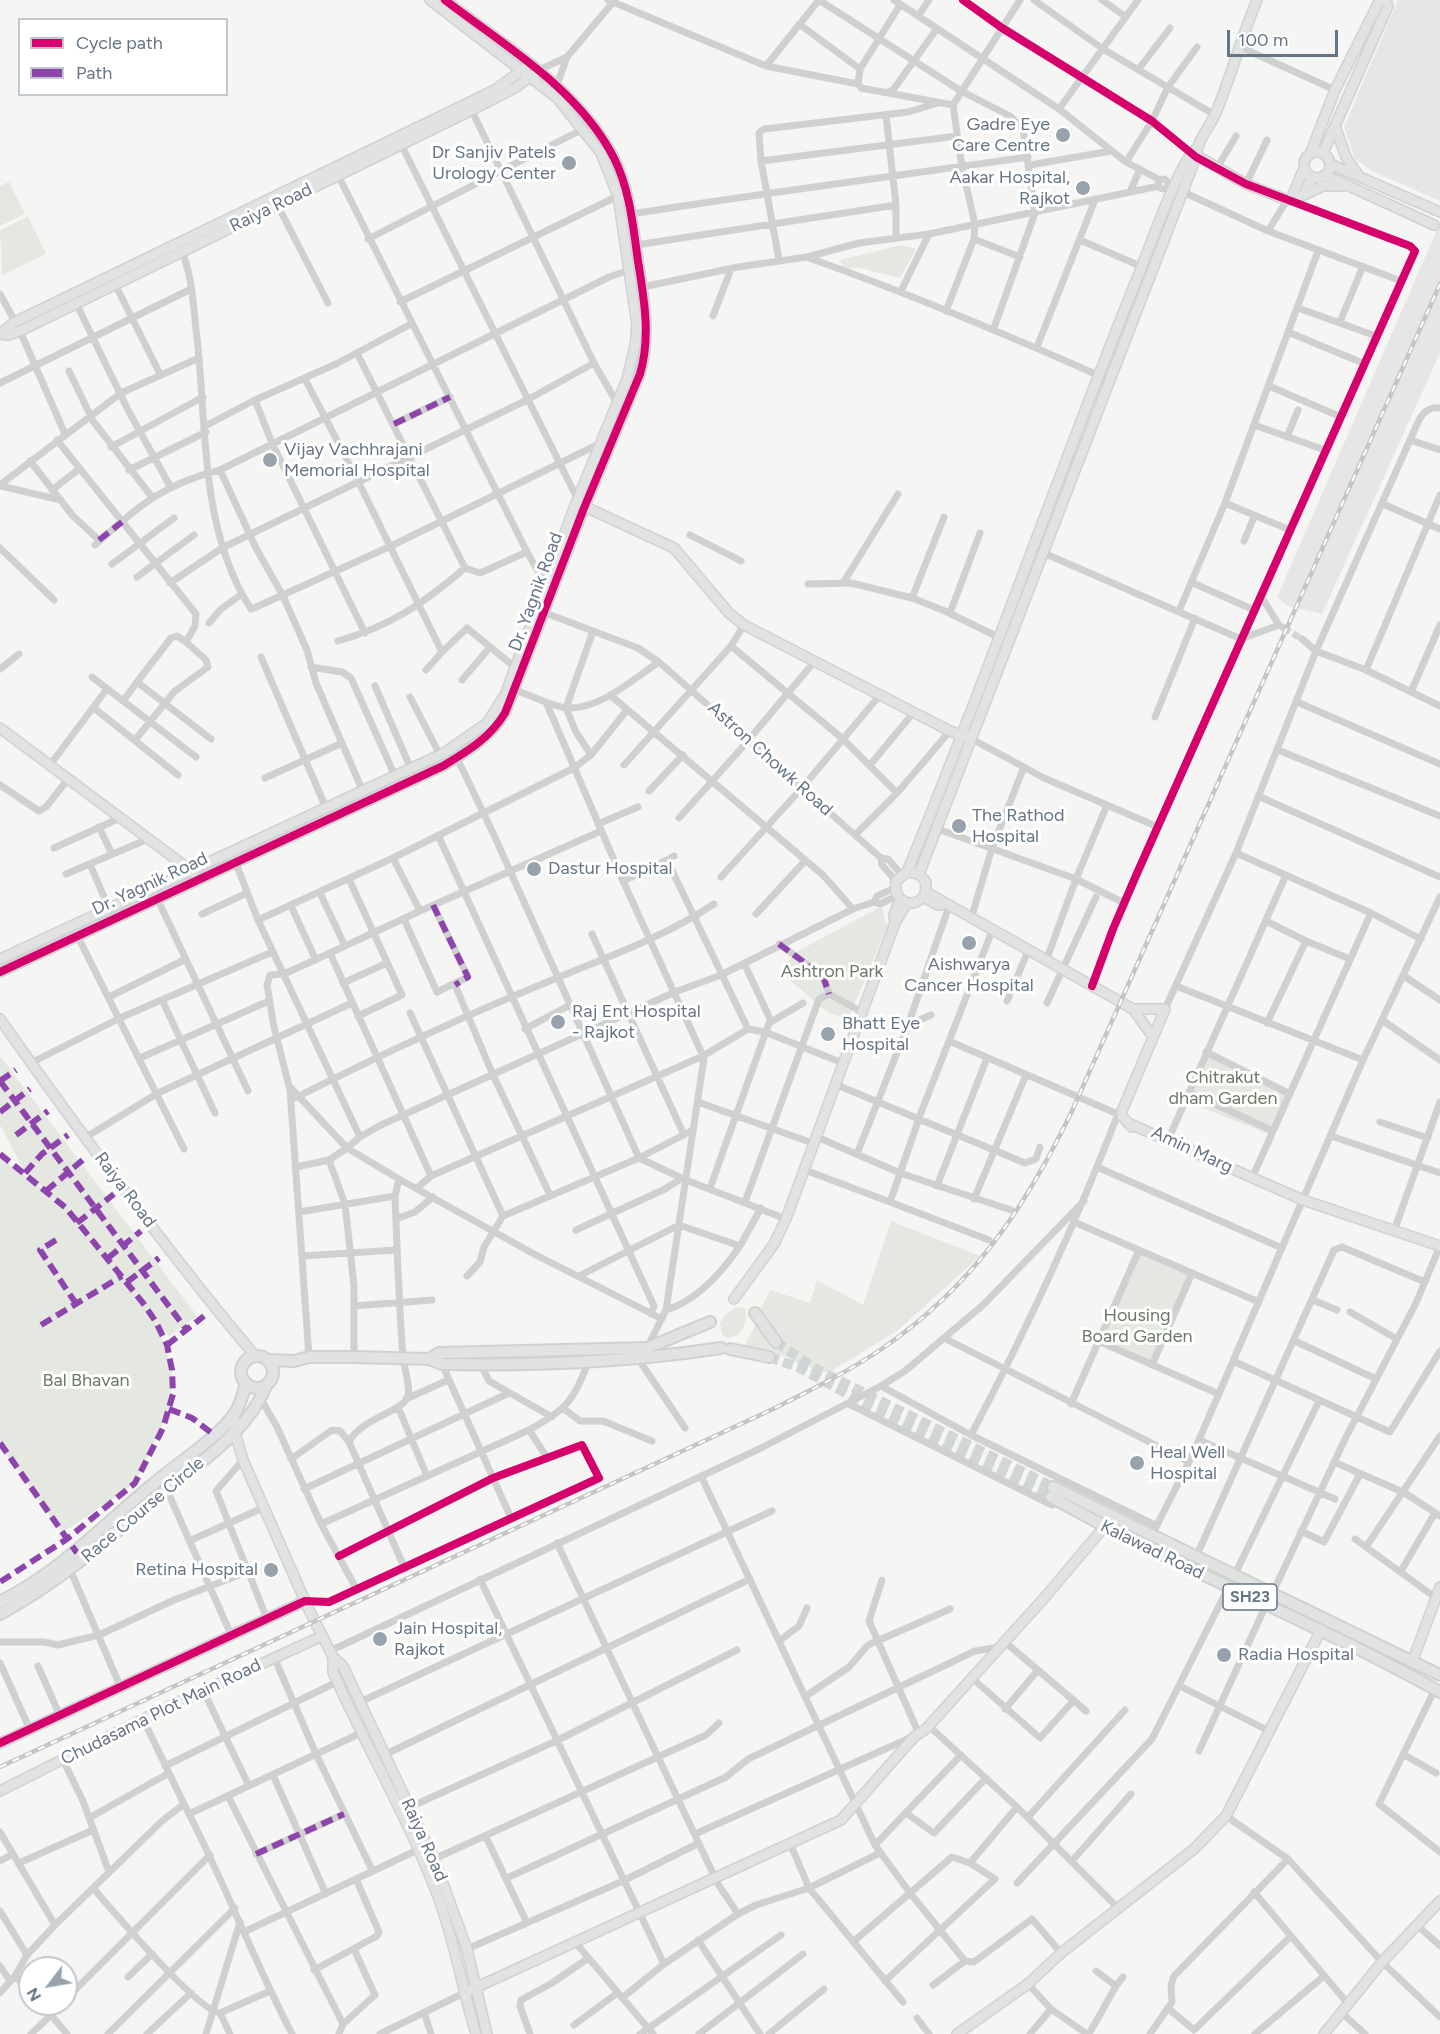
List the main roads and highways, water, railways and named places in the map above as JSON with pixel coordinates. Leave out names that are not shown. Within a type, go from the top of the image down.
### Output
[{"type":"main road","points":[[755,1313],[776,1342]]},
{"type":"main road","points":[[429,1359],[439,1353],[644,1356],[710,1322]]},
{"type":"main road","points":[[267,1360],[273,1372],[269,1383],[258,1388],[246,1383],[242,1368],[246,1361],[256,1357],[267,1360],[294,1361],[309,1357],[429,1359],[442,1364],[481,1365],[588,1362],[726,1348],[769,1357]]},
{"type":"main road","name":"Race Course Circle","points":[[0,1602],[68,1565],[167,1490],[236,1433],[261,1399],[269,1383],[294,1361]]},
{"type":"main road","name":"Race Course Circle","points":[[0,1614],[30,1598],[222,1427],[242,1401],[246,1383]]},
{"type":"main road","name":"Kalawad Road","points":[[1437,1690],[1229,1586],[1104,1527],[1054,1495],[1154,1531],[1196,1557],[1413,1660],[1440,1676]]},
{"type":"tunnel","points":[[1284,628],[1302,639]]},
{"type":"tunnel","points":[[776,1342],[814,1368],[1053,1487]]},
{"type":"tunnel","points":[[769,1357],[798,1367],[881,1412],[1051,1497]]},
{"type":"railway","points":[[0,1767],[771,1410],[870,1357],[915,1324],[944,1298],[994,1243],[1035,1180],[1072,1111],[1440,284]]},
{"type":"place","name":"Gadre Eye Care Centre","points":[[1063,135]]},
{"type":"place","name":"Dr Sanjiv Patels Urology Center","points":[[569,163]]},
{"type":"place","name":"Aakar Hospital, Rajkot","points":[[1083,188]]},
{"type":"place","name":"Vijay Vachhrajani Memorial Hospital","points":[[270,460]]},
{"type":"place","name":"The Rathod Hospital","points":[[959,826]]},
{"type":"place","name":"Dastur Hospital","points":[[534,869]]},
{"type":"place","name":"Aishwarya Cancer Hospital","points":[[969,943]]},
{"type":"place","name":"Raj Ent Hospital - Rajkot","points":[[558,1022]]},
{"type":"place","name":"Bhatt Eye Hospital","points":[[828,1034]]},
{"type":"place","name":"Heal Well Hospital","points":[[1137,1463]]},
{"type":"place","name":"Retina Hospital","points":[[271,1570]]},
{"type":"place","name":"Jain Hospital, Rajkot","points":[[380,1639]]},
{"type":"place","name":"Radia Hospital","points":[[1224,1655]]},
{"type":"park label","name":"Ashtron Park","points":[[832,972]]},
{"type":"park label","name":"Chitrakut dham Garden","points":[[1223,1088]]},
{"type":"park label","name":"Housing Board Garden","points":[[1137,1326]]},
{"type":"park label","name":"Bal Bhavan","points":[[86,1381]]}]
